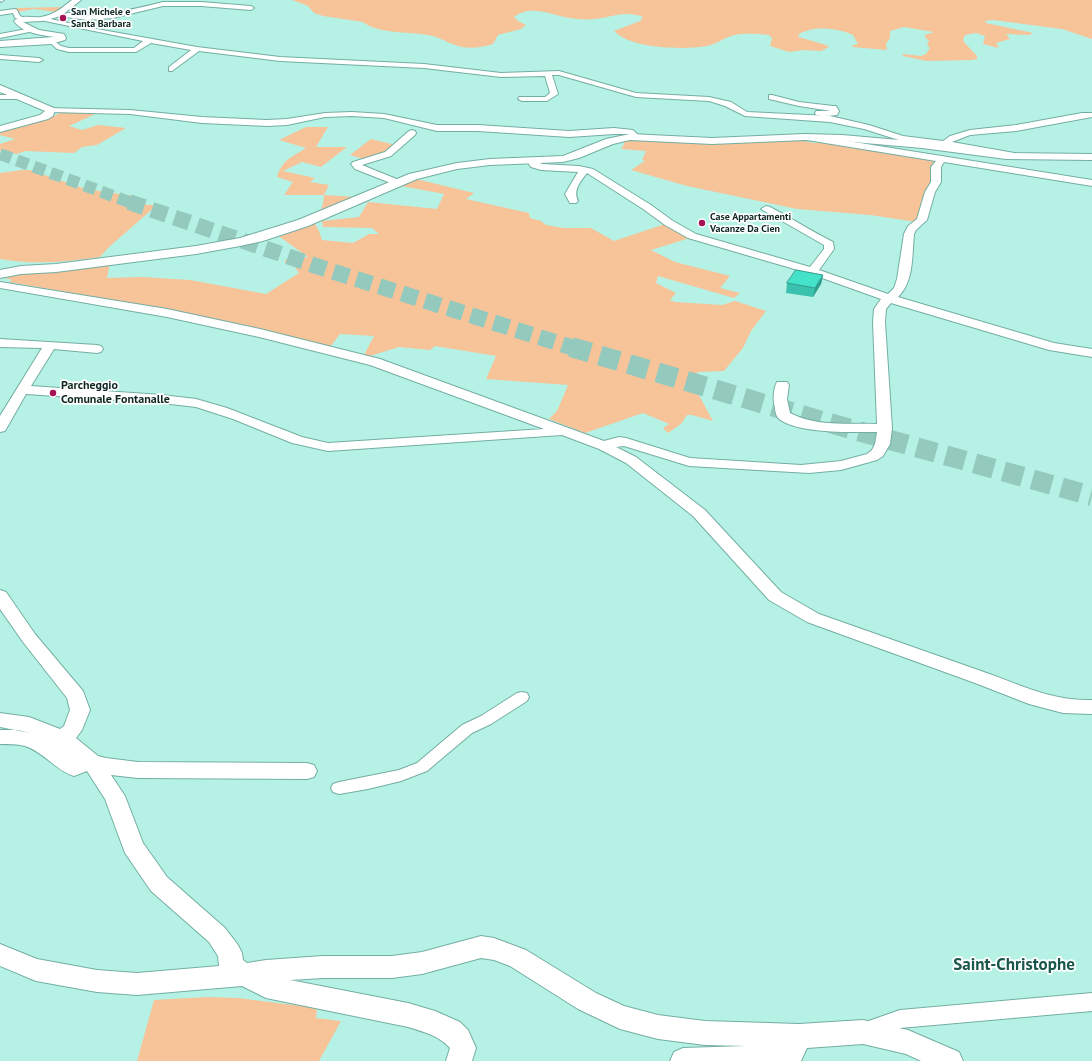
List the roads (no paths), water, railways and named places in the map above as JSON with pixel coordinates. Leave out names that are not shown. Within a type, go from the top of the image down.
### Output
[{"type":"street","points":[[42,19],[58,14],[75,0]]},
{"type":"street","points":[[58,14],[83,18],[100,17],[124,14],[163,4],[201,4],[251,8]]},
{"type":"street","points":[[0,12],[15,11],[21,19]]},
{"type":"street","points":[[0,19],[42,19],[91,30],[197,49],[280,59],[424,66],[501,75],[548,73],[562,74],[636,95],[688,97],[718,101],[728,104],[745,114],[818,118],[866,127],[902,138],[1000,152],[1017,156]]},
{"type":"street","points":[[0,44],[51,41],[63,37],[32,30],[18,21],[21,19]]},
{"type":"street","points":[[0,36],[32,30]]},
{"type":"street","points":[[0,40],[12,40],[17,43]]},
{"type":"street","points":[[51,41],[59,48],[69,50],[136,50],[150,40]]},
{"type":"street","points":[[172,69],[197,49]]},
{"type":"street","points":[[0,57],[39,60]]},
{"type":"street","points":[[522,100],[547,99],[554,94],[548,73]]},
{"type":"street","points":[[0,88],[18,98],[50,110],[130,112],[202,120],[267,123],[287,122],[325,115],[352,114],[384,116],[438,128],[478,128],[570,134],[614,131],[630,132],[635,136]]},
{"type":"street","points":[[0,97],[18,98]]},
{"type":"street","points":[[772,97],[798,104],[833,108],[835,111],[834,113],[817,112],[810,114],[818,118]]},
{"type":"street","points":[[0,129],[36,120],[49,114],[50,110]]},
{"type":"street","points":[[948,145],[947,141],[950,138],[968,134],[1014,129],[1056,119],[1092,115]]},
{"type":"street","points":[[396,182],[358,167],[356,164],[388,154],[412,133]]},
{"type":"street","points":[[0,265],[56,268],[196,250],[258,238],[316,218],[396,182],[413,176],[457,166],[490,162],[563,159],[575,156],[610,141],[635,136],[712,141],[805,137],[922,145],[1006,156],[1092,157]]},
{"type":"street","points":[[805,137],[1092,183]]},
{"type":"street","points":[[604,446],[619,441],[626,442],[689,462],[814,469],[861,461],[879,453],[883,446],[885,428],[879,339],[880,308],[883,303],[891,299],[901,285],[910,234],[912,228],[922,220],[930,192],[936,182],[936,166],[942,159]]},
{"type":"street","points":[[532,161],[534,165],[541,167],[584,170],[595,174],[669,223],[692,236],[812,271],[891,299],[1053,347],[1092,353]]},
{"type":"street","points":[[573,201],[570,194],[571,190],[584,170]]},
{"type":"street","points":[[766,209],[796,224],[808,233],[829,244],[829,249],[812,271]]},
{"type":"street","points":[[0,265],[3,269],[1,282]]},
{"type":"street","points":[[1,282],[34,268]]},
{"type":"street","points":[[1,282],[183,317],[375,362],[604,446],[632,460],[699,513],[761,582],[790,606],[813,618],[993,682],[1037,700],[1071,708],[1092,707]]},
{"type":"street","points":[[0,344],[50,345],[97,350]]},
{"type":"street","points":[[0,428],[50,345]]},
{"type":"street","points":[[782,385],[780,399],[784,415],[794,422],[818,426],[885,428]]},
{"type":"street","points":[[22,390],[50,390],[192,402],[236,415],[300,442],[328,447],[561,431]]},
{"type":"street","points":[[0,596],[30,638],[76,696],[80,710],[72,730],[63,739]]},
{"type":"street","points":[[339,788],[375,782],[401,775],[422,767],[466,729],[486,720],[522,697]]},
{"type":"street","points":[[0,720],[29,724],[63,739],[78,749],[91,761],[115,796],[133,847],[150,872],[159,884],[217,935],[230,953],[231,966],[266,987],[408,1015],[435,1023],[451,1031],[459,1039],[463,1048],[459,1061]]},
{"type":"street","points":[[0,737],[12,736],[32,740],[45,747],[64,763],[74,768],[91,761],[106,766],[138,770],[307,771]]},
{"type":"street","points":[[0,955],[36,970],[104,982],[138,984],[244,975],[266,971],[323,967],[392,967],[422,963],[481,947],[494,949],[518,958],[587,1001],[620,1017],[658,1027],[705,1033],[799,1036],[862,1032],[900,1019],[1092,1002]]},
{"type":"street","points":[[862,1032],[908,1042],[950,1061]]},
{"type":"street","points":[[683,1061],[778,1058],[792,1052],[799,1036]]},
{"type":"tunnel","points":[[0,154],[132,203]]},
{"type":"tunnel","points":[[129,202],[328,270],[574,348]]},
{"type":"tunnel","points":[[571,347],[822,421],[1092,496]]},
{"type":"place","name":"San Michele e Santa Barbara","points":[[63,18]]},
{"type":"place","name":"Case Appartamenti Vacanze Da Cien","points":[[702,223]]},
{"type":"place","name":"Parcheggio Comunale Fontanalle","points":[[53,393]]},
{"type":"district","name":"Saint-Christophe","points":[[1014,965]]}]
